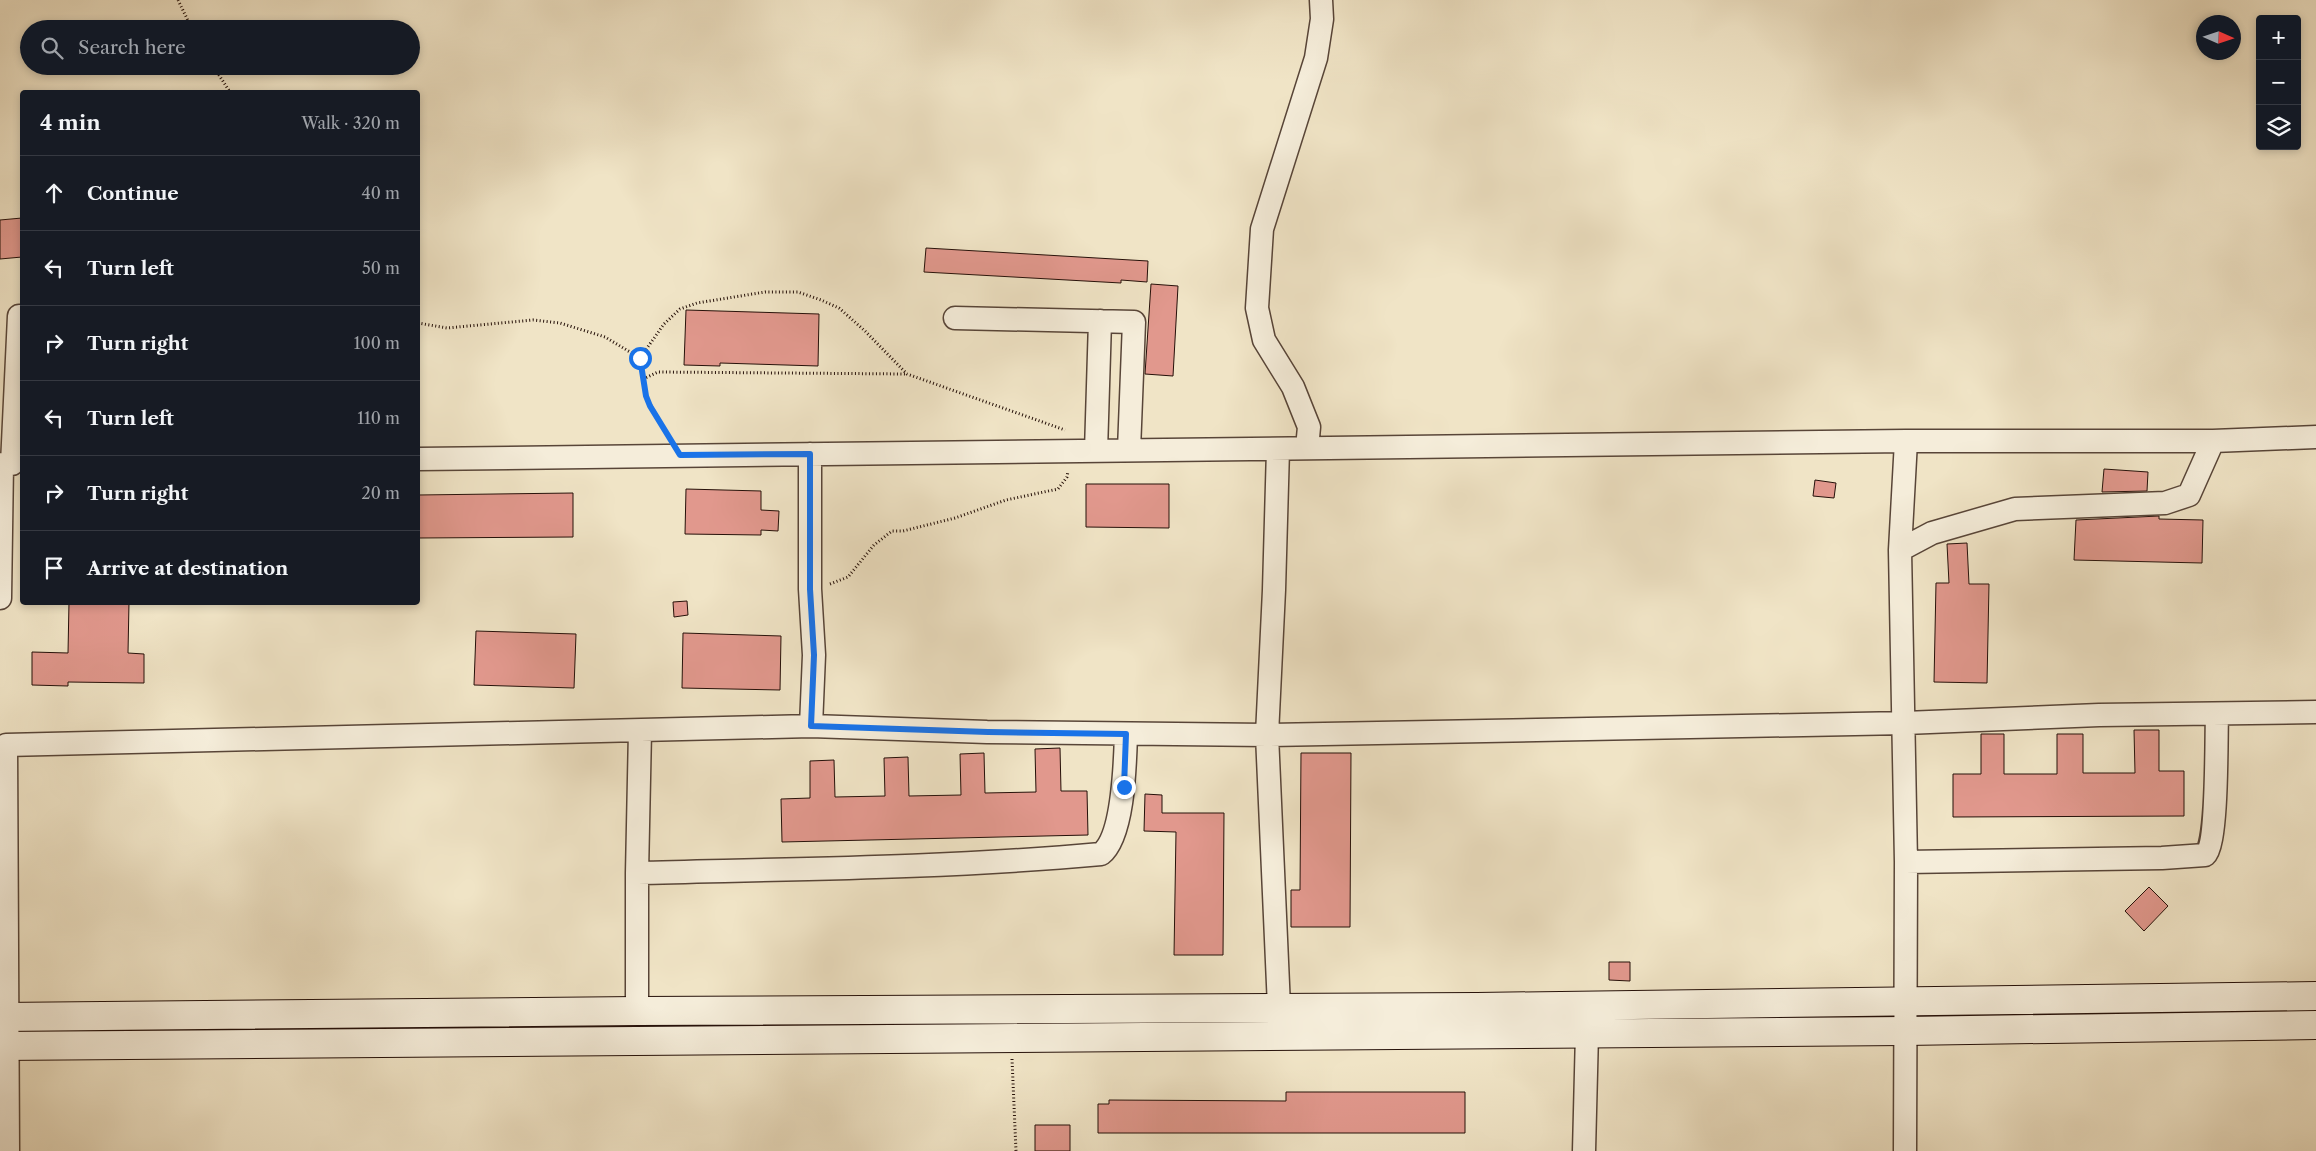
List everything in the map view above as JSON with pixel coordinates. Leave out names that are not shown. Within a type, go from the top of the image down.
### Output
[{"type":"street","points":[[1307,448],[1309,427],[1293,387],[1264,340],[1257,308],[1262,229],[1316,58],[1322,19],[1321,0]]},
{"type":"street","points":[[0,598],[20,316]]},
{"type":"street","points":[[954,318],[1134,322],[1129,450]]},
{"type":"street","points":[[1096,446],[1100,321]]},
{"type":"street","points":[[420,458],[1071,451],[1096,446],[1129,450],[1278,449],[1906,441],[2213,441],[2316,437]]},
{"type":"street","points":[[1905,1151],[1905,722],[1900,550],[1906,441]]},
{"type":"street","points":[[1900,550],[1932,533],[2015,509],[2165,504],[2189,495],[2213,441]]},
{"type":"street","points":[[1278,449],[1267,735],[1279,1008]]},
{"type":"street","points":[[810,454],[810,589],[814,655],[811,726]]},
{"type":"street","points":[[8,1151],[3,1045],[3,745],[811,726],[988,732],[1267,735],[1905,722],[2099,715],[2217,715],[2316,712]]},
{"type":"street","points":[[1906,862],[2162,858],[2205,855],[2209,852],[2213,830],[2217,715]]},
{"type":"street","points":[[637,1011],[640,731]]},
{"type":"street","points":[[637,873],[858,868],[1037,860],[1101,854],[1109,848],[1124,787],[1126,734]]},
{"type":"street","points":[[3,1016],[1279,1008],[2316,996]]},
{"type":"street","points":[[1584,1005],[1587,1033],[1584,1151]]},
{"type":"street","points":[[3,1045],[1011,1038],[2316,1025]]},
{"type":"path","points":[[178,0],[188,20]]},
{"type":"path","points":[[219,75],[229,90]]},
{"type":"path","points":[[680,455],[650,406],[640,358],[664,324],[680,309],[697,303],[765,292],[798,292],[839,308],[865,330],[907,374]]},
{"type":"path","points":[[420,323],[446,328],[532,320],[560,323],[605,337],[640,358]]},
{"type":"path","points":[[643,379],[658,372],[907,374],[1096,446]]},
{"type":"path","points":[[810,589],[822,588],[848,577],[874,546],[892,531],[903,531],[956,518],[1006,500],[1058,489],[1067,477],[1071,451]]},
{"type":"path","points":[[1011,1038],[1016,1151]]},
{"type":"building","points":[[20,218],[20,257],[0,259],[0,220]]},
{"type":"building","points":[[926,248],[1148,261],[1147,282],[1121,280],[1121,283],[924,272]]},
{"type":"building","points":[[1151,284],[1178,286],[1173,376],[1145,374]]},
{"type":"building","points":[[686,310],[819,314],[818,366],[720,363],[720,366],[684,365]]},
{"type":"building","points":[[2104,469],[2148,472],[2147,491],[2102,492]]},
{"type":"building","points":[[1815,480],[1836,483],[1834,498],[1813,496]]},
{"type":"building","points":[[1086,484],[1169,484],[1169,528],[1086,527]]},
{"type":"building","points":[[686,489],[761,491],[761,510],[779,511],[778,531],[761,530],[761,535],[685,534]]},
{"type":"building","points":[[573,493],[573,537],[420,538],[420,495]]},
{"type":"building","points":[[2159,516],[2159,519],[2203,520],[2202,563],[2074,560],[2076,520]]},
{"type":"building","points":[[1967,543],[1969,584],[1989,584],[1987,683],[1934,682],[1936,583],[1949,583],[1947,544]]},
{"type":"building","points":[[687,601],[688,615],[674,617],[673,602]]},
{"type":"building","points":[[69,605],[129,605],[128,653],[144,654],[144,683],[68,682],[68,686],[32,685],[32,652],[68,653]]},
{"type":"building","points":[[476,631],[576,634],[574,688],[474,685]]},
{"type":"building","points":[[683,633],[781,636],[780,690],[682,688]]},
{"type":"building","points":[[2134,730],[2159,730],[2159,771],[2184,771],[2184,816],[1953,817],[1953,774],[1981,774],[1981,734],[2004,734],[2004,774],[2057,774],[2057,734],[2083,734],[2083,773],[2135,773]]},
{"type":"building","points":[[1060,748],[1061,791],[1087,791],[1088,835],[782,842],[781,799],[810,798],[810,761],[834,760],[835,797],[885,796],[884,758],[908,757],[909,796],[961,795],[960,754],[984,753],[985,793],[1036,792],[1035,749]]},
{"type":"building","points":[[1301,753],[1351,753],[1350,927],[1291,927],[1291,890],[1300,890]]},
{"type":"building","points":[[1145,794],[1162,795],[1162,813],[1224,813],[1223,955],[1174,955],[1176,832],[1144,831]]},
{"type":"building","points":[[2149,887],[2168,906],[2144,931],[2125,911]]},
{"type":"building","points":[[1609,962],[1630,962],[1630,981],[1609,980]]},
{"type":"building","points":[[1286,1092],[1465,1092],[1465,1133],[1098,1133],[1098,1104],[1109,1104],[1109,1100],[1286,1101]]},
{"type":"building","points":[[1035,1125],[1070,1125],[1070,1151],[1035,1151]]},
{"type":"route","points":[[640,358],[646,396],[650,406],[680,455],[810,454],[810,589],[814,655],[811,726],[988,732],[1126,734],[1124,787]]}]
